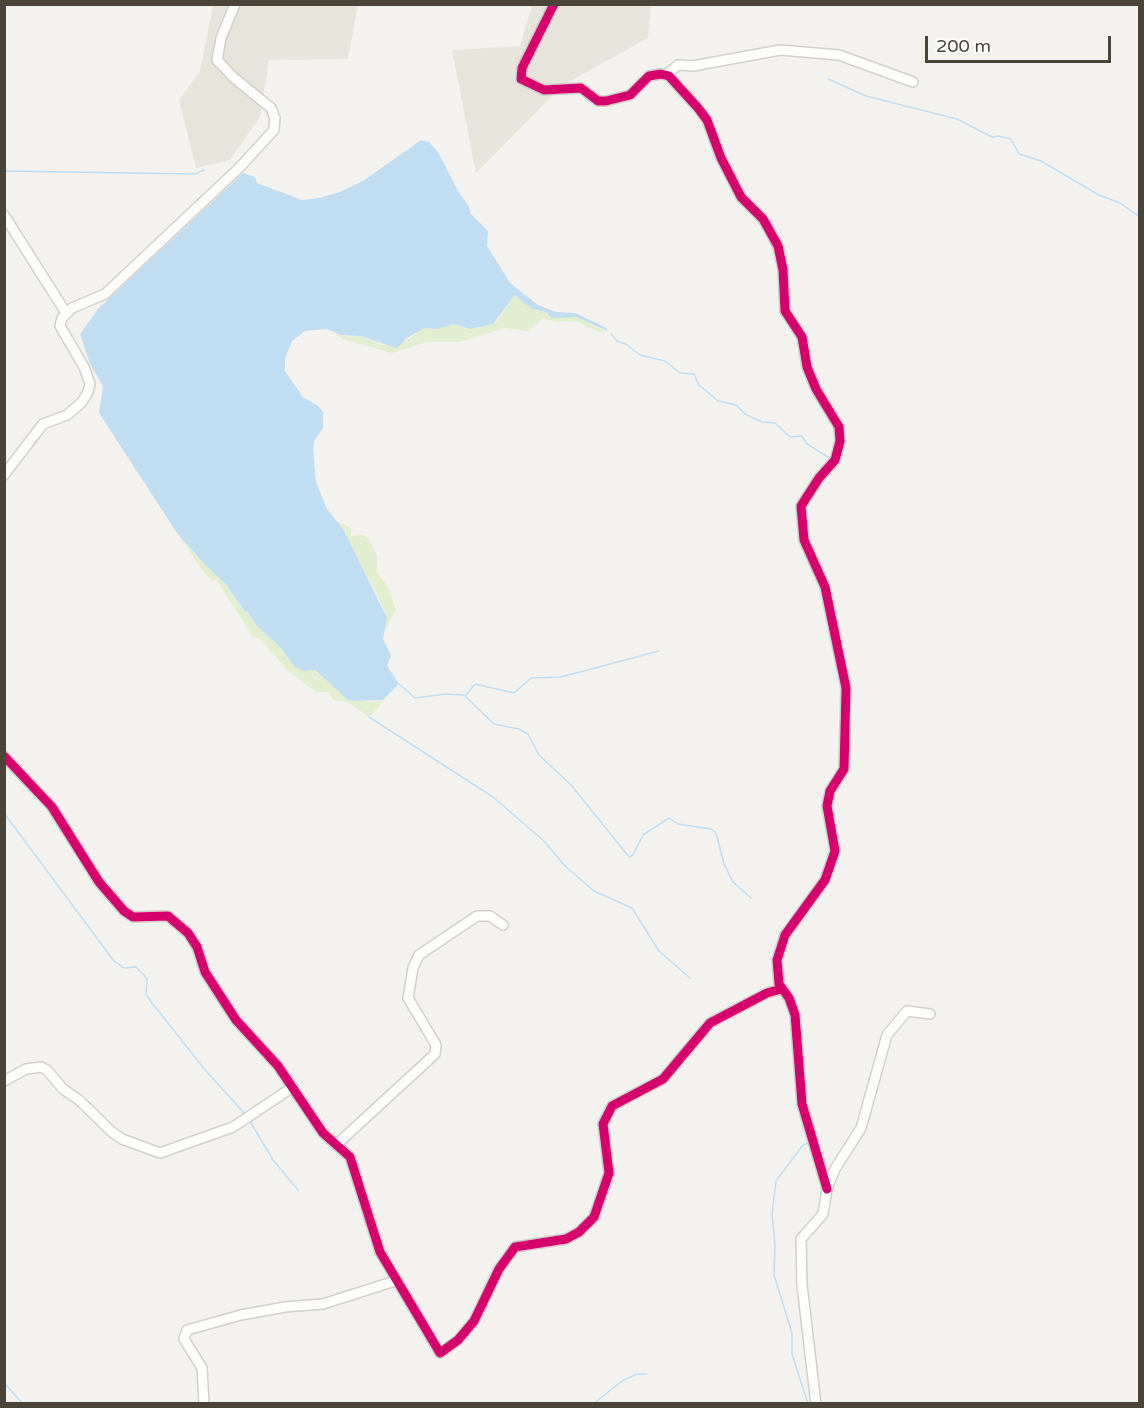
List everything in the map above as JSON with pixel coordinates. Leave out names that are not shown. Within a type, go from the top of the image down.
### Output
[{"type":"street","points":[[4,475],[43,424],[67,415],[82,402],[88,392],[90,384],[84,367],[60,326],[66,313],[105,294],[239,168],[274,130],[275,118],[271,108],[238,82],[217,60],[221,38],[235,4]]},
{"type":"street","points":[[554,4],[520,73],[523,80],[551,91],[581,88],[598,101],[606,101],[630,95],[649,76],[666,75],[678,65],[693,66],[780,50],[839,55],[913,82]]},
{"type":"street","points":[[666,75],[703,113],[741,197],[763,219],[772,234],[782,263],[785,311],[800,333],[810,375],[837,420],[841,433],[835,460],[819,478],[801,506],[804,540],[825,587],[845,679],[847,726],[844,769],[830,791],[827,806],[835,843],[834,858],[825,880],[781,943],[777,960],[777,979],[781,989],[789,998],[795,1015],[802,1104],[827,1189]]},
{"type":"street","points":[[4,215],[66,313]]},
{"type":"street","points":[[4,756],[52,807],[95,876],[124,911],[133,917],[168,916],[183,928],[197,947],[205,972],[236,1020],[278,1066],[323,1133],[354,1164],[380,1252],[395,1281],[440,1353],[449,1348],[474,1321],[499,1269],[515,1247],[566,1239],[579,1232],[594,1217],[609,1173],[603,1124],[612,1106],[663,1079],[710,1023],[767,993],[781,989]]},
{"type":"street","points":[[336,1145],[435,1054],[436,1046],[408,998],[413,968],[419,955],[477,916],[490,916],[503,925]]},
{"type":"street","points":[[816,1404],[799,1246],[806,1233],[823,1214],[827,1189],[839,1159],[861,1128],[887,1035],[907,1011],[930,1014]]},
{"type":"street","points":[[4,1081],[34,1067],[47,1070],[63,1089],[79,1100],[112,1132],[122,1139],[160,1153],[233,1127],[293,1087]]},
{"type":"street","points":[[204,1404],[202,1368],[184,1339],[187,1330],[285,1307],[323,1304],[395,1281]]},
{"type":"shaded area","points":[[213,5],[358,5],[348,59],[269,60],[260,117],[230,160],[196,168],[179,100],[200,71]]},
{"type":"shaded area","points":[[532,5],[651,5],[648,38],[563,85],[476,173],[452,50],[520,46]]},
{"type":"green space","points":[[515,295],[532,309],[546,312],[550,316],[577,317],[605,331],[601,333],[576,321],[556,322],[543,318],[529,331],[504,328],[460,342],[427,342],[392,353],[343,339],[333,332],[347,337],[360,336],[382,345],[404,342],[425,328],[437,329],[454,324],[466,328],[477,328],[497,321]]},
{"type":"green space","points":[[165,515],[197,557],[225,583],[244,612],[247,610],[257,626],[280,647],[288,659],[305,671],[314,670],[348,700],[373,702],[383,700],[380,706],[369,717],[348,702],[333,700],[329,692],[316,692],[289,672],[260,639],[253,637],[216,579],[212,581],[205,574]]},
{"type":"green space","points":[[333,519],[351,528],[351,536],[363,535],[368,538],[377,555],[377,573],[388,587],[396,610],[385,629],[387,618],[379,599],[344,536],[343,529]]},
{"type":"water","points":[[421,140],[429,142],[438,152],[458,191],[469,206],[470,213],[488,231],[487,246],[510,283],[538,305],[556,312],[575,313],[607,328],[607,331],[577,317],[552,318],[546,312],[532,309],[515,295],[493,324],[470,329],[454,324],[437,329],[425,328],[407,338],[397,348],[360,336],[341,335],[327,329],[305,331],[292,341],[285,359],[285,371],[303,397],[323,412],[323,428],[314,441],[313,450],[316,482],[327,509],[343,529],[387,618],[383,639],[391,656],[387,666],[399,684],[383,700],[354,701],[348,700],[315,670],[305,671],[295,667],[280,647],[257,626],[247,611],[245,612],[225,583],[206,566],[177,533],[99,413],[103,386],[90,364],[80,334],[98,309],[243,173],[255,177],[257,183],[302,200],[319,198],[340,192],[363,181]]},
{"type":"waterway","points":[[828,79],[866,96],[957,119],[992,137],[1011,139],[1019,154],[1041,161],[1099,195],[1120,203],[1140,217]]},
{"type":"waterway","points":[[4,171],[195,174],[204,170]]},
{"type":"waterway","points":[[611,334],[617,341],[626,344],[640,355],[665,361],[680,373],[694,374],[699,385],[718,401],[736,405],[745,414],[762,422],[775,423],[790,437],[802,436],[807,444],[831,459]]},
{"type":"waterway","points":[[466,695],[475,684],[514,693],[531,678],[561,677],[659,651]]},
{"type":"waterway","points":[[399,684],[415,698],[445,694],[464,695],[494,724],[519,729],[528,734],[539,755],[572,786],[629,857],[633,855],[643,835],[669,818],[678,824],[711,829],[716,833],[724,864],[733,882],[751,898]]},
{"type":"waterway","points":[[369,717],[493,797],[544,841],[565,866],[594,891],[632,908],[659,951],[690,978]]},
{"type":"waterway","points":[[4,813],[114,961],[124,968],[136,967],[144,975],[147,979],[146,994],[152,1003],[206,1071],[246,1115]]},
{"type":"waterway","points":[[250,1121],[273,1160],[298,1190]]},
{"type":"waterway","points":[[808,1143],[803,1145],[776,1181],[772,1214],[775,1245],[774,1275],[792,1333],[792,1354],[808,1404]]},
{"type":"waterway","points":[[593,1404],[622,1381],[637,1374],[647,1374]]},
{"type":"waterway","points":[[4,1383],[23,1404]]},
{"type":"cycle path","points":[[554,4],[522,68],[521,79],[544,90],[581,88],[598,101],[606,101],[630,95],[649,76],[661,74],[669,76],[707,120],[721,158],[741,197],[763,219],[778,246],[783,270],[785,311],[802,337],[807,367],[816,389],[839,427],[840,441],[835,460],[819,478],[801,506],[804,540],[825,587],[846,688],[844,769],[830,791],[827,806],[835,851],[825,880],[785,935],[777,960],[779,984],[789,998],[795,1015],[802,1104],[827,1189]]},
{"type":"cycle path","points":[[4,756],[52,807],[99,882],[124,911],[133,917],[168,916],[188,933],[197,947],[205,972],[236,1020],[278,1066],[323,1133],[350,1157],[380,1252],[440,1353],[458,1340],[474,1321],[499,1269],[515,1247],[566,1239],[579,1232],[594,1217],[609,1173],[603,1124],[612,1106],[663,1079],[710,1023],[767,993],[781,989]]}]
